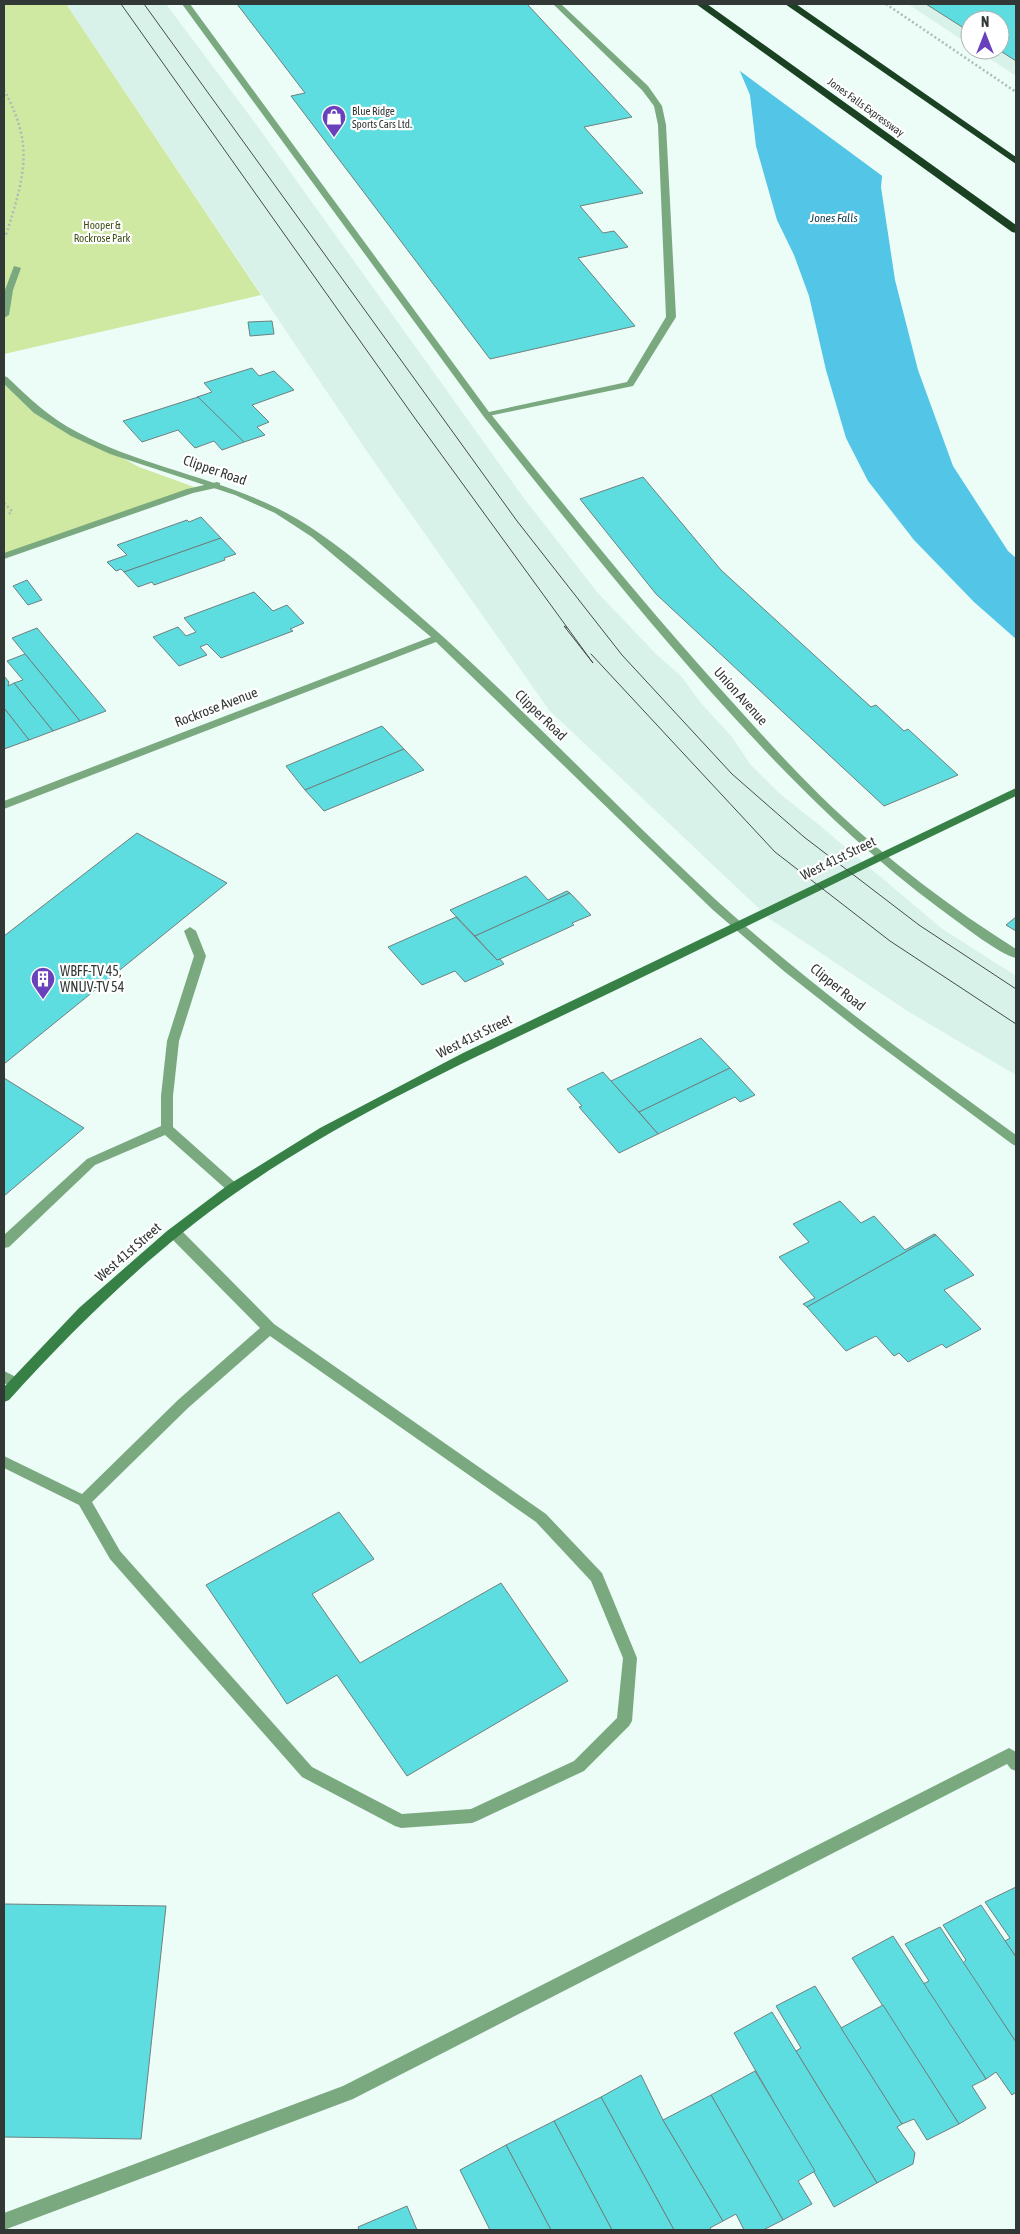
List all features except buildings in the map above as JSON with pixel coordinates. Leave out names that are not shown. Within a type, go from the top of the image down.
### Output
[{"type":"highway","name":"Jones Falls Expressway","points":[[701,4],[1016,230]]},
{"type":"highway","points":[[790,4],[1016,161]]},
{"type":"main road","name":"West 41st Street","points":[[4,1396],[10,1380],[148,1254],[233,1188],[327,1130],[443,1069],[895,848],[1016,792]]},
{"type":"street","name":"Union Avenue","points":[[186,4],[487,415],[600,558],[767,747],[845,825],[916,885],[981,932],[1016,954]]},
{"type":"street","points":[[487,415],[630,384],[671,317],[662,125],[658,106],[645,88],[557,4]]},
{"type":"street","points":[[4,314],[9,290],[17,268]]},
{"type":"street","name":"Clipper Road","points":[[4,379],[16,394],[52,422],[96,446],[217,484],[272,507],[314,533],[439,637],[716,906],[847,1014],[1016,1141]]},
{"type":"street","points":[[4,556],[190,491],[217,484]]},
{"type":"street","name":"Rockrose Avenue","points":[[4,805],[439,637]]},
{"type":"street","points":[[190,931],[200,956],[173,1041],[167,1096],[167,1129],[233,1188]]},
{"type":"street","points":[[4,1243],[91,1162],[167,1129]]},
{"type":"street","points":[[4,1462],[84,1501],[115,1555],[307,1772],[401,1821],[472,1816],[579,1766],[624,1721],[630,1658],[597,1577],[541,1518],[269,1328],[175,1233]]},
{"type":"street","points":[[84,1501],[184,1404],[269,1328]]},
{"type":"street","points":[[4,2222],[347,2093],[1009,1756],[1016,1764]]},
{"type":"path","points":[[886,4],[1016,92]]},
{"type":"path","points":[[4,90],[20,123],[26,150],[24,176],[5,240]]},
{"type":"path","points":[[4,503],[12,512],[4,519]]},
{"type":"shaded area","points":[[66,4],[166,4],[258,127],[523,497],[597,592],[657,655],[682,677],[700,702],[732,737],[750,764],[779,793],[941,928],[1016,976],[1016,1075],[909,1012],[770,919],[549,710],[368,453]]},
{"type":"shaded area","points":[[908,4],[1016,4],[1016,76],[992,60],[1010,60],[1010,10],[960,10],[960,38]]},
{"type":"green space","name":"Hooper & Rockrose Park","points":[[4,4],[66,4],[261,295],[4,354]]},
{"type":"green space","points":[[4,379],[19,396],[56,421],[139,467],[197,488],[4,557]]},
{"type":"water","name":"Jones Falls","points":[[725,36],[884,155],[881,187],[895,280],[918,370],[953,466],[1008,551],[1016,558],[1016,639],[974,602],[914,540],[868,481],[846,438],[826,370],[809,296],[794,255],[777,220],[756,146],[750,95]]},
{"type":"pier","name":"Jones Falls","points":[[688,4],[802,4],[829,23],[858,69],[876,109],[886,155],[885,178],[736,68],[723,37]]},
{"type":"tram line","points":[[121,4],[414,417],[593,663],[564,626],[567,628]]},
{"type":"tram line","points":[[144,4],[517,521],[622,655],[732,774],[804,837],[919,925],[1016,989]]},
{"type":"tram line","points":[[591,654],[775,852],[890,941],[1016,1024]]},
{"type":"place","name":"Blue Ridge Sports Cars Ltd.","points":[[334,138]]},
{"type":"place","name":"WBFF-TV 45, WNUV-TV 54","points":[[43,1000]]}]
